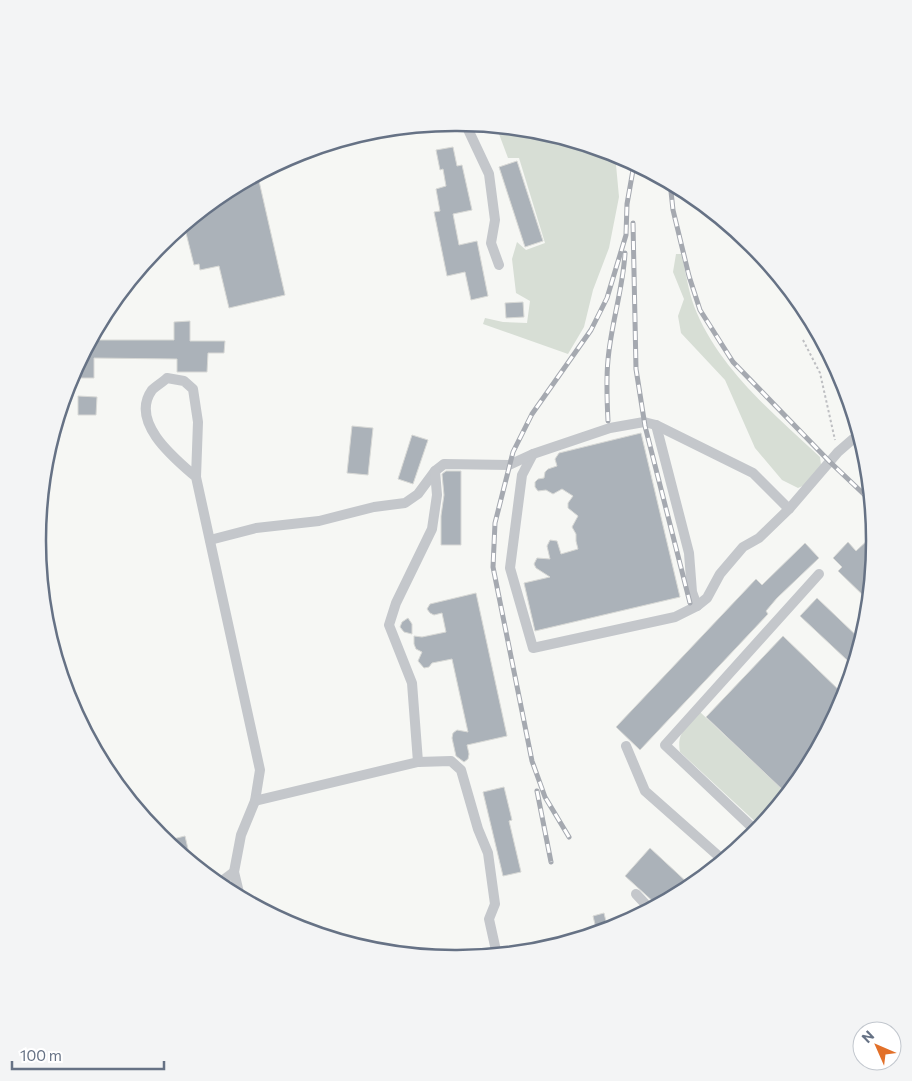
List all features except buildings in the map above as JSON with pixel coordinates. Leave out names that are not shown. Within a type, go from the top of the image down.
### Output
[{"type":"lane","points":[[469,131],[489,174],[494,220],[491,243],[499,265]]},
{"type":"lane","points":[[196,477],[173,456],[152,430],[146,419],[146,405],[152,390],[168,378],[184,381],[193,389],[198,422],[196,477],[260,770],[255,800],[241,835],[234,872],[237,887]]},
{"type":"lane","points":[[210,540],[256,528],[319,521],[374,507],[405,503],[418,494],[435,471],[444,464],[509,465],[533,454],[610,428],[644,422],[656,425],[753,474],[789,509]]},
{"type":"lane","points":[[656,425],[689,553],[692,592],[697,606]]},
{"type":"lane","points":[[533,454],[522,475],[510,568],[533,648],[675,617],[697,606],[707,598],[720,574],[743,546],[760,538],[789,509],[838,452],[853,439]]},
{"type":"lane","points":[[418,762],[412,683],[389,624],[396,603],[432,528],[437,495],[435,471]]},
{"type":"lane","points":[[750,826],[665,745],[819,574]]},
{"type":"lane","points":[[626,746],[646,791],[718,855]]},
{"type":"lane","points":[[255,800],[418,762],[451,762],[461,770],[478,829],[488,853],[495,904],[489,919],[495,948]]},
{"type":"lane","points":[[225,879],[234,872]]},
{"type":"lane","points":[[636,894],[645,904]]},
{"type":"path","points":[[803,340],[820,373],[838,452]]},
{"type":"shaded area","points":[[499,133],[562,145],[588,152],[616,163],[619,197],[609,248],[593,290],[584,327],[568,354],[483,324],[485,318],[503,322],[527,323],[530,301],[516,293],[512,259],[517,242],[526,250],[545,243],[519,158],[508,158]]},
{"type":"shaded area","points":[[676,254],[681,254],[694,306],[717,350],[748,388],[820,457],[821,465],[805,485],[798,488],[782,480],[755,448],[725,380],[681,333],[678,316],[684,299],[673,272]]},
{"type":"shaded area","points":[[700,712],[782,789],[755,821],[680,752],[681,734]]},
{"type":"railway","points":[[569,837],[545,797],[532,761],[493,567],[495,523],[513,452],[532,414],[591,330],[607,298],[626,235],[627,204],[633,171]]},
{"type":"railway","points":[[671,192],[673,210],[689,276],[700,310],[733,362],[863,493]]},
{"type":"railway","points":[[633,223],[636,369],[645,426],[690,603]]},
{"type":"railway","points":[[608,421],[608,360],[625,253]]},
{"type":"railway","points":[[537,791],[551,862]]}]
